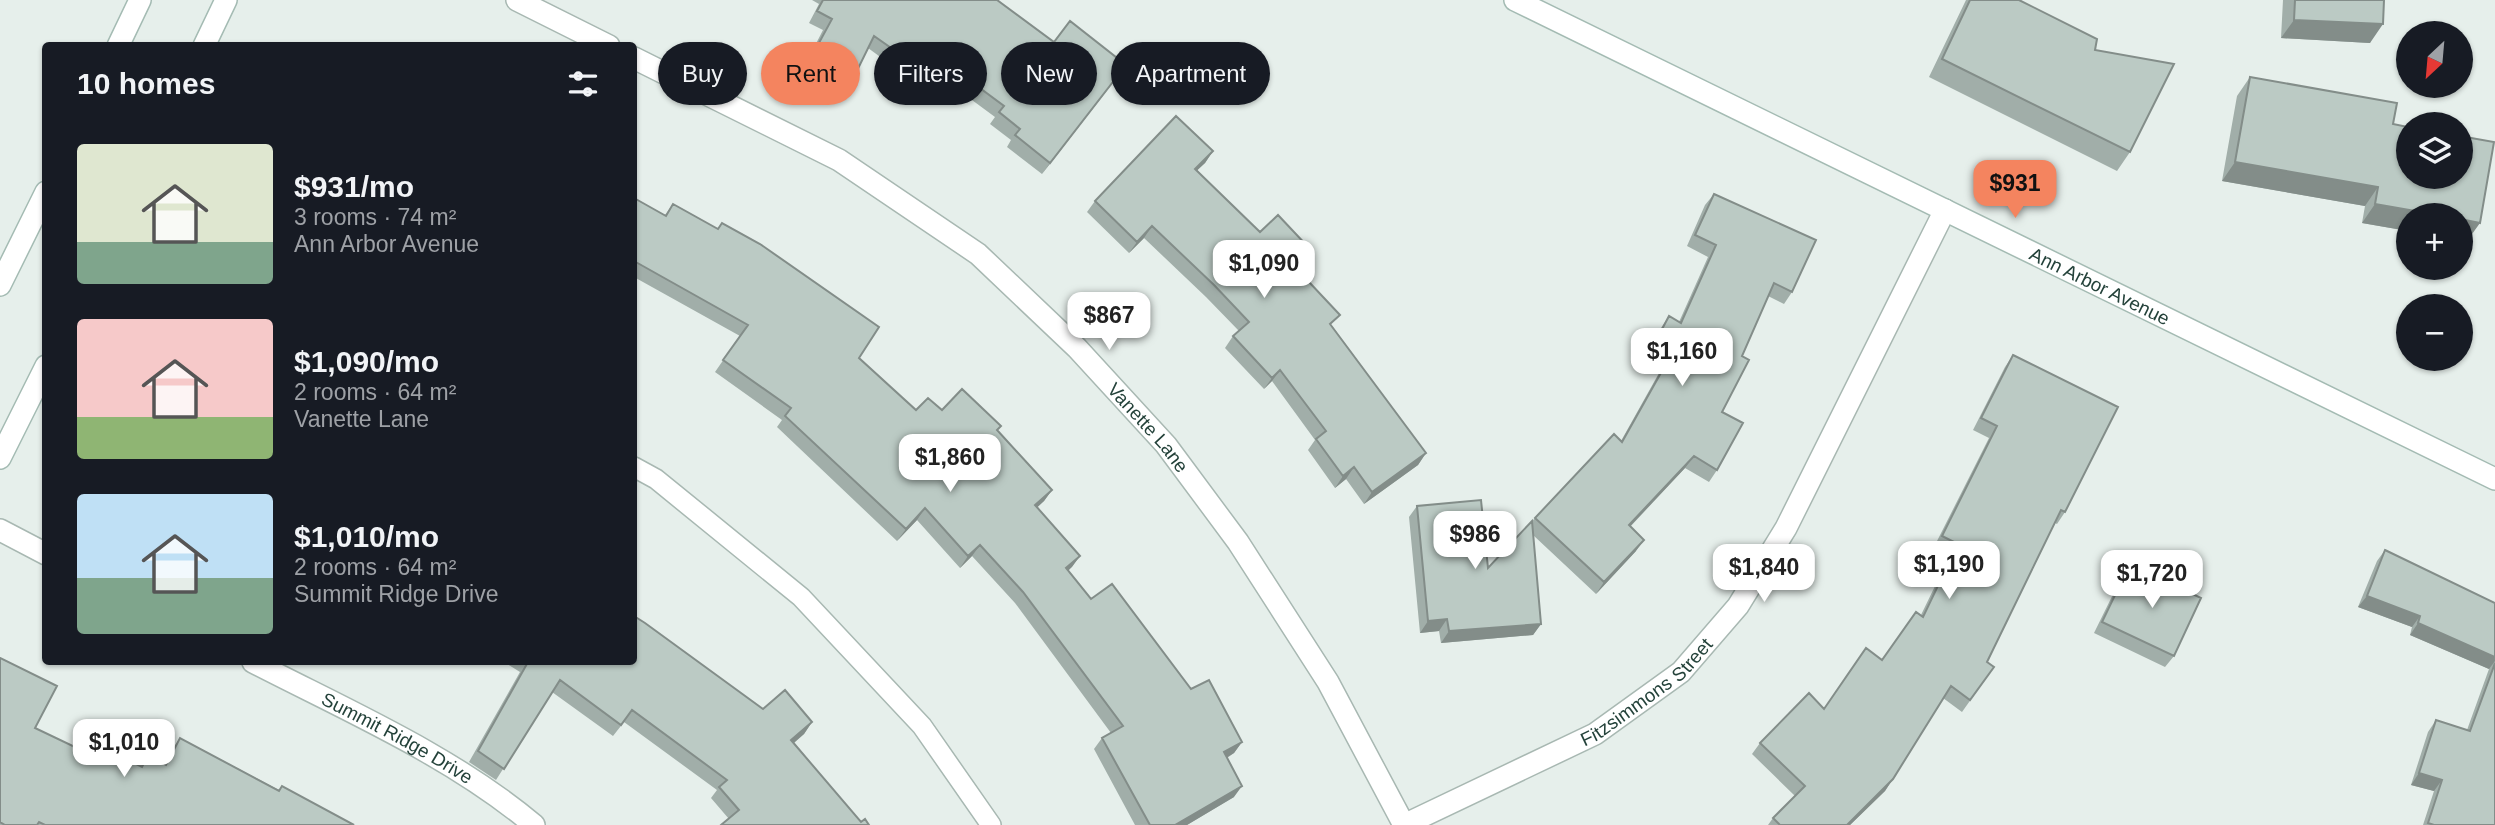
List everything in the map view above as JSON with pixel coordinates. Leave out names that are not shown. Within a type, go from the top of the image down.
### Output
[{"type":"street","points":[[120,42],[140,0]]},
{"type":"street","points":[[206,42],[226,0]]},
{"type":"street","points":[[517,0],[600,42]]},
{"type":"street","name":"Ann Arbor Avenue","points":[[1529,3],[2495,479]]},
{"type":"street","name":"Vanette Lane","points":[[637,59],[839,160],[978,254],[1077,348],[1166,445],[1238,542],[1328,682],[1404,825]]},
{"type":"street","points":[[0,285],[42,200]]},
{"type":"street","name":"Fitzsimmons Street","points":[[1404,825],[1595,734],[1681,672],[1738,606],[1786,528],[1945,210]]},
{"type":"street","points":[[0,457],[42,374]]},
{"type":"street","points":[[0,530],[42,552]]},
{"type":"street","name":"Summit Ridge Drive","points":[[259,665],[407,741],[509,804],[534,825]]},
{"type":"lane","points":[[637,469],[656,479],[801,597],[922,726],[991,825]]},
{"type":"building","points":[[823,0],[997,0],[1054,42],[1001,42],[1001,104],[987,93],[987,42],[883,42],[874,36],[860,65],[860,42],[819,42],[832,19],[817,11]]},
{"type":"building","points":[[1970,0],[2019,0],[2097,39],[2095,50],[2174,64],[2130,152],[1942,59]]},
{"type":"building","points":[[2295,0],[2384,0],[2383,24],[2294,20]]},
{"type":"building","points":[[1070,21],[1097,42],[1054,42]]},
{"type":"building","points":[[1097,42],[1111,53],[1111,84],[1097,102]]},
{"type":"building","points":[[2250,77],[2397,103],[2393,124],[2396,125],[2396,189],[2473,189],[2473,138],[2494,142],[2480,223],[2473,222],[2473,203],[2396,203],[2396,208],[2375,204],[2378,187],[2235,162]]},
{"type":"building","points":[[1095,105],[1050,163],[1015,135],[1020,129],[999,112],[1004,106]]},
{"type":"building","points":[[1176,116],[1213,151],[1195,169],[1260,232],[1278,215],[1310,249],[1293,265],[1340,315],[1330,324],[1426,453],[1372,492],[1354,467],[1343,476],[1316,439],[1326,431],[1280,370],[1272,378],[1233,336],[1249,322],[1214,285],[1152,226],[1137,242],[1095,201]]},
{"type":"building","points":[[1714,194],[1816,240],[1792,292],[1774,283],[1742,356],[1749,360],[1722,412],[1743,423],[1717,470],[1694,456],[1629,525],[1644,540],[1604,582],[1535,518],[1614,434],[1622,442],[1667,362],[1650,352],[1669,316],[1681,323],[1716,245],[1695,235]]},
{"type":"building","points":[[637,200],[666,216],[673,204],[718,229],[722,223],[760,244],[879,327],[859,358],[916,410],[928,398],[942,410],[962,389],[1001,426],[997,430],[1052,490],[1035,505],[1080,556],[1066,568],[1091,599],[1112,584],[1191,689],[1209,680],[1242,742],[1224,752],[1242,786],[1175,825],[1150,825],[1102,738],[1123,726],[1023,592],[980,545],[968,556],[925,508],[906,529],[785,416],[791,408],[723,360],[748,325],[637,263]]},
{"type":"building","points":[[2013,355],[2118,407],[2065,512],[2061,510],[1987,662],[1994,667],[1970,700],[1951,686],[1893,779],[1847,825],[1780,825],[1773,818],[1805,786],[1760,743],[1809,693],[1824,709],[1866,648],[1882,660],[1916,612],[1923,617],[1958,544],[1942,536],[1997,426],[1981,418]]},
{"type":"building","points":[[1481,500],[1488,568],[1532,521],[1541,624],[1449,631],[1447,619],[1428,621],[1417,506]]},
{"type":"building","points":[[2385,550],[2495,603],[2495,657],[2418,623],[2420,616],[2367,596]]},
{"type":"building","points":[[2130,564],[2201,598],[2174,656],[2102,622]]},
{"type":"building","points":[[637,618],[763,709],[785,690],[812,722],[791,740],[861,822],[865,819],[869,825],[721,825],[739,810],[719,787],[727,780],[632,710],[621,725],[560,680],[504,769],[478,751],[526,665],[637,665]]},
{"type":"building","points":[[0,658],[57,686],[35,728],[104,761],[110,751],[142,767],[148,755],[166,765],[180,738],[279,791],[282,786],[354,825],[45,825],[39,822],[37,825],[5,825],[0,822]]},
{"type":"building","points":[[2495,663],[2495,825],[2428,823],[2442,780],[2419,773],[2436,720],[2470,731]]}]
